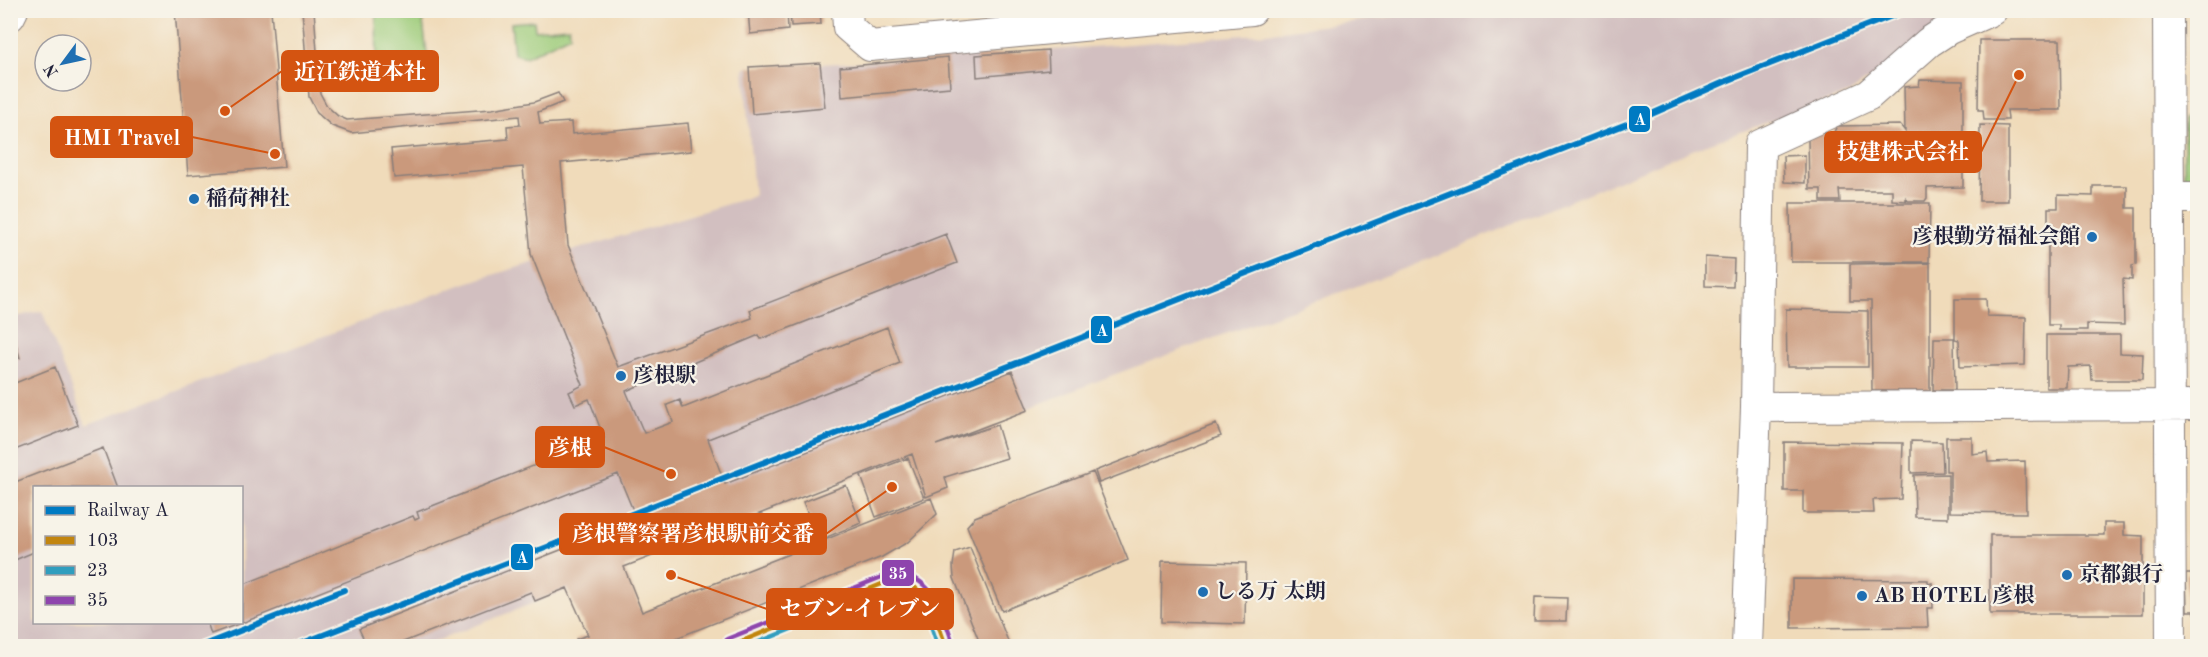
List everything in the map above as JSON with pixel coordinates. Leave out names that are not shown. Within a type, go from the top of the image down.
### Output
[{"type":"street","points":[[10,16],[13,10]]},
{"type":"street","points":[[846,10],[848,27],[870,46],[1252,10]]},
{"type":"street","points":[[1748,646],[1756,406],[1760,145],[1869,95],[1929,42],[1949,29],[1992,10]]},
{"type":"street","points":[[2168,10],[2183,198],[2184,405],[2170,646]]},
{"type":"street","points":[[1756,406],[2184,405]]},
{"type":"shaded area","points":[[1444,10],[1968,11],[1849,93],[1707,144],[1409,267],[1113,375],[424,646],[11,646],[10,318],[42,311],[86,425],[466,283],[754,196],[744,68],[990,55],[1259,34]]},
{"type":"green space","points":[[376,11],[394,11],[396,18],[422,14],[428,62],[377,64]]},
{"type":"green space","points":[[534,21],[535,30],[569,27],[570,35],[526,57],[514,54],[511,23]]},
{"type":"green space","points":[[2194,107],[2194,121],[2198,123],[2197,189],[2184,175],[2184,120]]},
{"type":"building","points":[[175,10],[271,10],[284,167],[188,175]]},
{"type":"building","points":[[302,10],[314,10],[320,93],[327,106],[338,116],[347,120],[492,109],[534,102],[558,93],[563,102],[538,112],[540,124],[571,122],[572,134],[688,123],[691,151],[561,163],[568,245],[618,367],[752,318],[750,310],[946,234],[957,263],[761,339],[759,335],[626,391],[644,433],[673,422],[667,405],[680,400],[683,408],[887,327],[900,363],[708,439],[725,484],[1012,371],[1028,410],[936,445],[997,425],[1007,458],[945,477],[948,488],[926,497],[912,454],[624,567],[642,612],[931,498],[937,514],[908,542],[882,557],[656,646],[579,646],[576,639],[588,635],[567,588],[535,601],[531,592],[393,646],[367,646],[359,629],[637,520],[618,474],[243,623],[243,585],[413,516],[415,520],[419,518],[417,512],[604,438],[589,399],[575,405],[569,392],[583,385],[531,254],[523,167],[394,178],[391,149],[508,139],[507,126],[520,125],[519,116],[351,133],[332,126],[317,113],[309,97]]},
{"type":"building","points":[[748,10],[787,10],[788,30],[750,34]]},
{"type":"building","points":[[790,10],[820,10],[821,24],[791,26]]},
{"type":"building","points":[[1979,40],[2060,40],[2061,110],[2007,110],[2008,120],[1984,120],[1983,110],[1978,110]]},
{"type":"building","points":[[1048,50],[1049,70],[977,77],[976,55]]},
{"type":"building","points":[[948,57],[950,87],[842,97],[840,67]]},
{"type":"building","points":[[820,63],[825,107],[752,114],[749,67]]},
{"type":"building","points":[[1920,80],[1963,81],[1963,187],[1927,188],[1925,201],[1908,201],[1906,198],[1906,201],[1892,200],[1892,190],[1839,190],[1840,201],[1821,201],[1821,189],[1809,189],[1808,140],[1815,133],[1833,134],[1837,126],[1900,125],[1905,131],[1904,87],[1919,86]]},
{"type":"building","points":[[1980,125],[2008,126],[2008,201],[1979,201]]},
{"type":"building","points":[[1805,155],[1805,183],[1784,182],[1783,156]]},
{"type":"building","name":"彦根勤労福祉会館","points":[[2093,186],[2127,186],[2127,208],[2136,208],[2136,265],[2132,266],[2132,280],[2123,279],[2124,325],[2087,324],[2087,330],[2059,330],[2059,325],[2048,325],[2048,208],[2058,208],[2058,195],[2093,196]]},
{"type":"building","points":[[1790,203],[1930,203],[1929,262],[1791,262]]},
{"type":"building","points":[[1705,257],[1734,259],[1733,287],[1705,286]]},
{"type":"building","points":[[1930,263],[1930,391],[1872,391],[1871,301],[1850,301],[1850,264]]},
{"type":"building","points":[[1955,299],[1986,299],[1987,316],[2026,317],[2025,365],[1960,367],[1959,340],[1955,339]]},
{"type":"building","points":[[1786,309],[1868,311],[1868,367],[1787,367]]},
{"type":"building","points":[[10,323],[20,358],[10,360]]},
{"type":"building","points":[[2046,335],[2120,335],[2120,353],[2143,354],[2142,380],[2092,380],[2091,366],[2068,367],[2067,388],[2046,388]]},
{"type":"building","points":[[1934,338],[1954,338],[1955,390],[1933,390]]},
{"type":"building","points":[[55,367],[78,425],[10,452],[10,385]]},
{"type":"building","points":[[1216,424],[1221,436],[1099,483],[1095,471]]},
{"type":"building","points":[[1946,437],[1972,437],[1972,454],[1987,452],[1988,462],[2025,461],[2026,513],[1950,512],[1950,471],[1946,471]]},
{"type":"building","points":[[1911,441],[1942,442],[1943,472],[1911,473]]},
{"type":"building","points":[[1784,442],[1903,443],[1901,499],[1873,500],[1874,513],[1803,513],[1803,491],[1784,491]]},
{"type":"building","points":[[103,448],[117,486],[33,486],[33,552],[10,562],[10,484]]},
{"type":"building","points":[[908,458],[924,498],[876,517],[861,476]]},
{"type":"building","points":[[1093,472],[1128,560],[1002,611],[967,526],[975,517]]},
{"type":"building","points":[[1948,474],[1948,518],[1915,517],[1914,475]]},
{"type":"building","points":[[846,485],[861,523],[822,539],[817,536],[803,502]]},
{"type":"building","name":"京都銀行","points":[[2104,523],[2124,523],[2124,535],[2143,536],[2143,614],[1990,614],[1990,535],[2104,535]]},
{"type":"building","points":[[970,547],[1010,646],[981,646],[954,578],[955,552]]},
{"type":"building","name":"しる万 太朗","points":[[1162,561],[1246,563],[1245,624],[1161,622]]},
{"type":"building","points":[[2186,574],[2198,574],[2198,613],[2187,611]]},
{"type":"building","name":"AB HOTEL 彦根","points":[[1792,579],[1928,580],[1928,584],[1932,583],[1933,608],[1927,608],[1928,627],[1792,628]]},
{"type":"building","points":[[1535,597],[1567,598],[1566,621],[1534,621]]},
{"type":"building","points":[[208,624],[238,624],[211,634]]},
{"type":"rail line","name":"A","points":[[295,646],[1647,116],[1729,80],[1907,10]]},
{"type":"rail line","name":"A","points":[[201,646],[344,590]]},
{"type":"transit line","name":"35","points":[[727,639],[894,572],[908,575],[927,588],[940,607],[953,643]]},
{"type":"transit line","name":"103","points":[[730,646],[894,579],[906,582],[915,588],[929,604],[946,646]]},
{"type":"transit line","name":"23","points":[[749,646],[895,587],[905,590],[919,601],[938,646]]},
{"type":"place","name":"技建株式会社","points":[[2019,75]]},
{"type":"place","name":"近江鉄道本社","points":[[225,111]]},
{"type":"place","name":"HMI Travel","points":[[275,154]]},
{"type":"place","name":"稲荷神社","points":[[194,199]]},
{"type":"place","name":"彦根勤労福祉会館","points":[[2092,237]]},
{"type":"place","name":"彦根駅","points":[[621,376]]},
{"type":"place","name":"彦根","points":[[671,474]]},
{"type":"place","name":"彦根警察署彦根駅前交番","points":[[892,487]]},
{"type":"place","name":"セブン-イレブン","points":[[671,575]]},
{"type":"place","name":"京都銀行","points":[[2067,575]]},
{"type":"place","name":"しる万 太朗","points":[[1203,592]]},
{"type":"place","name":"AB HOTEL 彦根","points":[[1862,596]]}]
